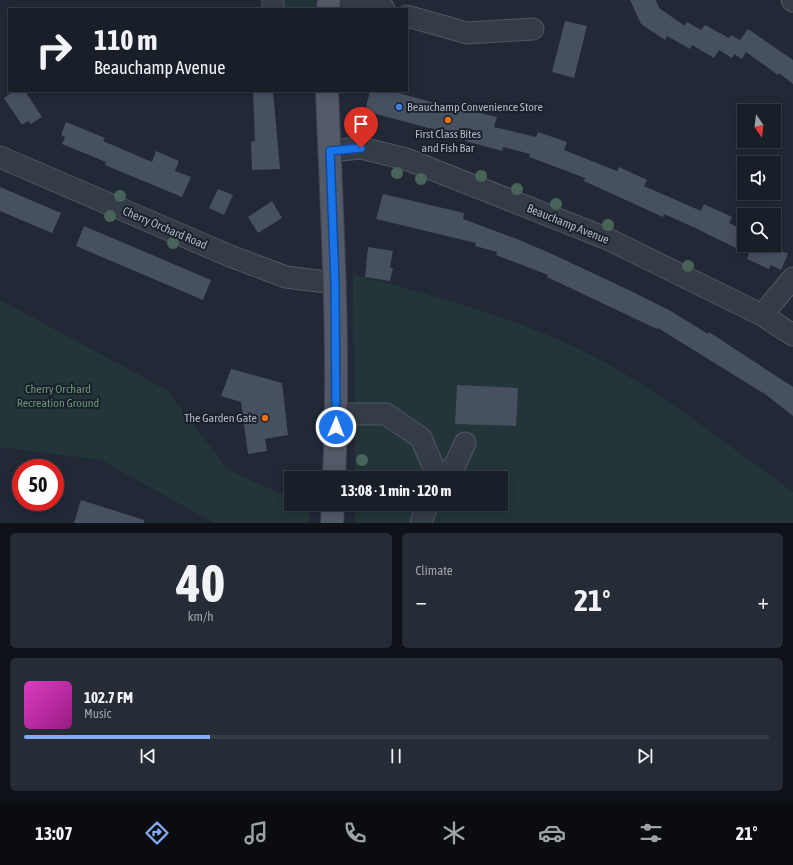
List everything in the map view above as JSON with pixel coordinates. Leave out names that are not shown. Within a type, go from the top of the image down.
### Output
[{"type":"main road","points":[[327,92],[335,283],[337,414],[334,471]]},
{"type":"main road","points":[[332,523],[333,511]]},
{"type":"street","points":[[346,0],[380,8]]},
{"type":"street","points":[[408,16],[467,33],[533,29]]},
{"type":"street","name":"Beauchamp Avenue","points":[[330,151],[361,148],[406,159],[608,239],[762,315],[793,335]]},
{"type":"street","name":"Cherry Orchard Road","points":[[0,157],[230,256],[286,277],[335,283]]},
{"type":"street","points":[[762,315],[793,278]]},
{"type":"street","points":[[337,414],[386,414],[421,438],[436,471]]},
{"type":"street","points":[[448,471],[455,465],[465,443]]},
{"type":"street","points":[[421,523],[425,511]]},
{"type":"green space","points":[[277,0],[319,0],[318,8],[277,8]]},
{"type":"green space","points":[[353,274],[461,304],[514,322],[566,343],[596,358],[655,393],[683,412],[793,492],[793,523],[355,523],[355,511],[508,511],[508,471],[355,471]]},
{"type":"green space","name":"Cherry Orchard Recreation Ground","points":[[0,300],[167,390],[228,470],[284,495],[284,511],[310,511],[309,523],[214,523],[101,460],[0,447]]},
{"type":"building","points":[[630,0],[656,0],[659,8],[685,26],[687,22],[701,30],[705,25],[729,38],[731,35],[740,40],[748,29],[793,60],[793,84],[779,73],[778,75],[746,52],[742,59],[734,54],[732,58],[719,50],[714,58],[692,45],[690,49],[667,36],[665,40],[641,24]]},
{"type":"building","points":[[565,21],[587,26],[574,78],[552,72]]},
{"type":"building","points":[[13,92],[26,92],[42,117],[31,124],[28,121],[22,125],[4,98]]},
{"type":"building","points":[[253,92],[273,92],[280,169],[252,170],[251,142],[255,141]]},
{"type":"building","points":[[370,92],[395,92],[472,113],[472,111],[497,117],[494,127],[536,137],[538,132],[567,142],[564,150],[617,171],[619,167],[647,180],[644,186],[701,211],[704,204],[732,217],[729,223],[737,227],[737,249],[664,214],[663,217],[584,181],[585,178],[529,157],[530,154],[503,147],[502,151],[465,141],[466,138],[365,111]]},
{"type":"building","points":[[66,122],[105,138],[103,141],[152,162],[156,151],[179,161],[175,171],[191,177],[182,197],[105,165],[106,162],[62,144],[65,137],[61,135]]},
{"type":"building","points":[[0,187],[61,213],[52,233],[0,211]]},
{"type":"building","points":[[218,189],[233,195],[224,215],[209,208]]},
{"type":"building","points":[[383,194],[464,213],[463,219],[552,254],[669,310],[708,334],[709,332],[793,387],[793,416],[765,394],[658,328],[657,329],[547,277],[548,275],[496,255],[497,252],[475,246],[476,243],[376,219]]},
{"type":"building","points":[[272,201],[282,218],[258,233],[248,217]]},
{"type":"building","points":[[84,226],[211,280],[203,300],[76,246]]},
{"type":"building","points":[[368,247],[393,251],[390,267],[393,268],[390,281],[365,277]]},
{"type":"building","points":[[781,251],[788,254],[781,270],[771,265],[769,269],[747,259],[750,252],[781,252]]},
{"type":"building","name":"The Garden Gate","points":[[231,369],[282,383],[288,435],[265,439],[267,451],[248,454],[241,402],[221,396]]},
{"type":"building","points":[[457,385],[518,388],[516,426],[455,424]]},
{"type":"building","points":[[81,500],[144,520],[144,523],[74,523]]},
{"type":"place","name":"Beauchamp Convenience Store","points":[[399,107]]},
{"type":"place","name":"First Class Bites and Fish Bar","points":[[448,120]]},
{"type":"place","name":"The Garden Gate","points":[[265,418]]},
{"type":"route","points":[[336,427],[335,283],[330,151],[361,148]]}]
